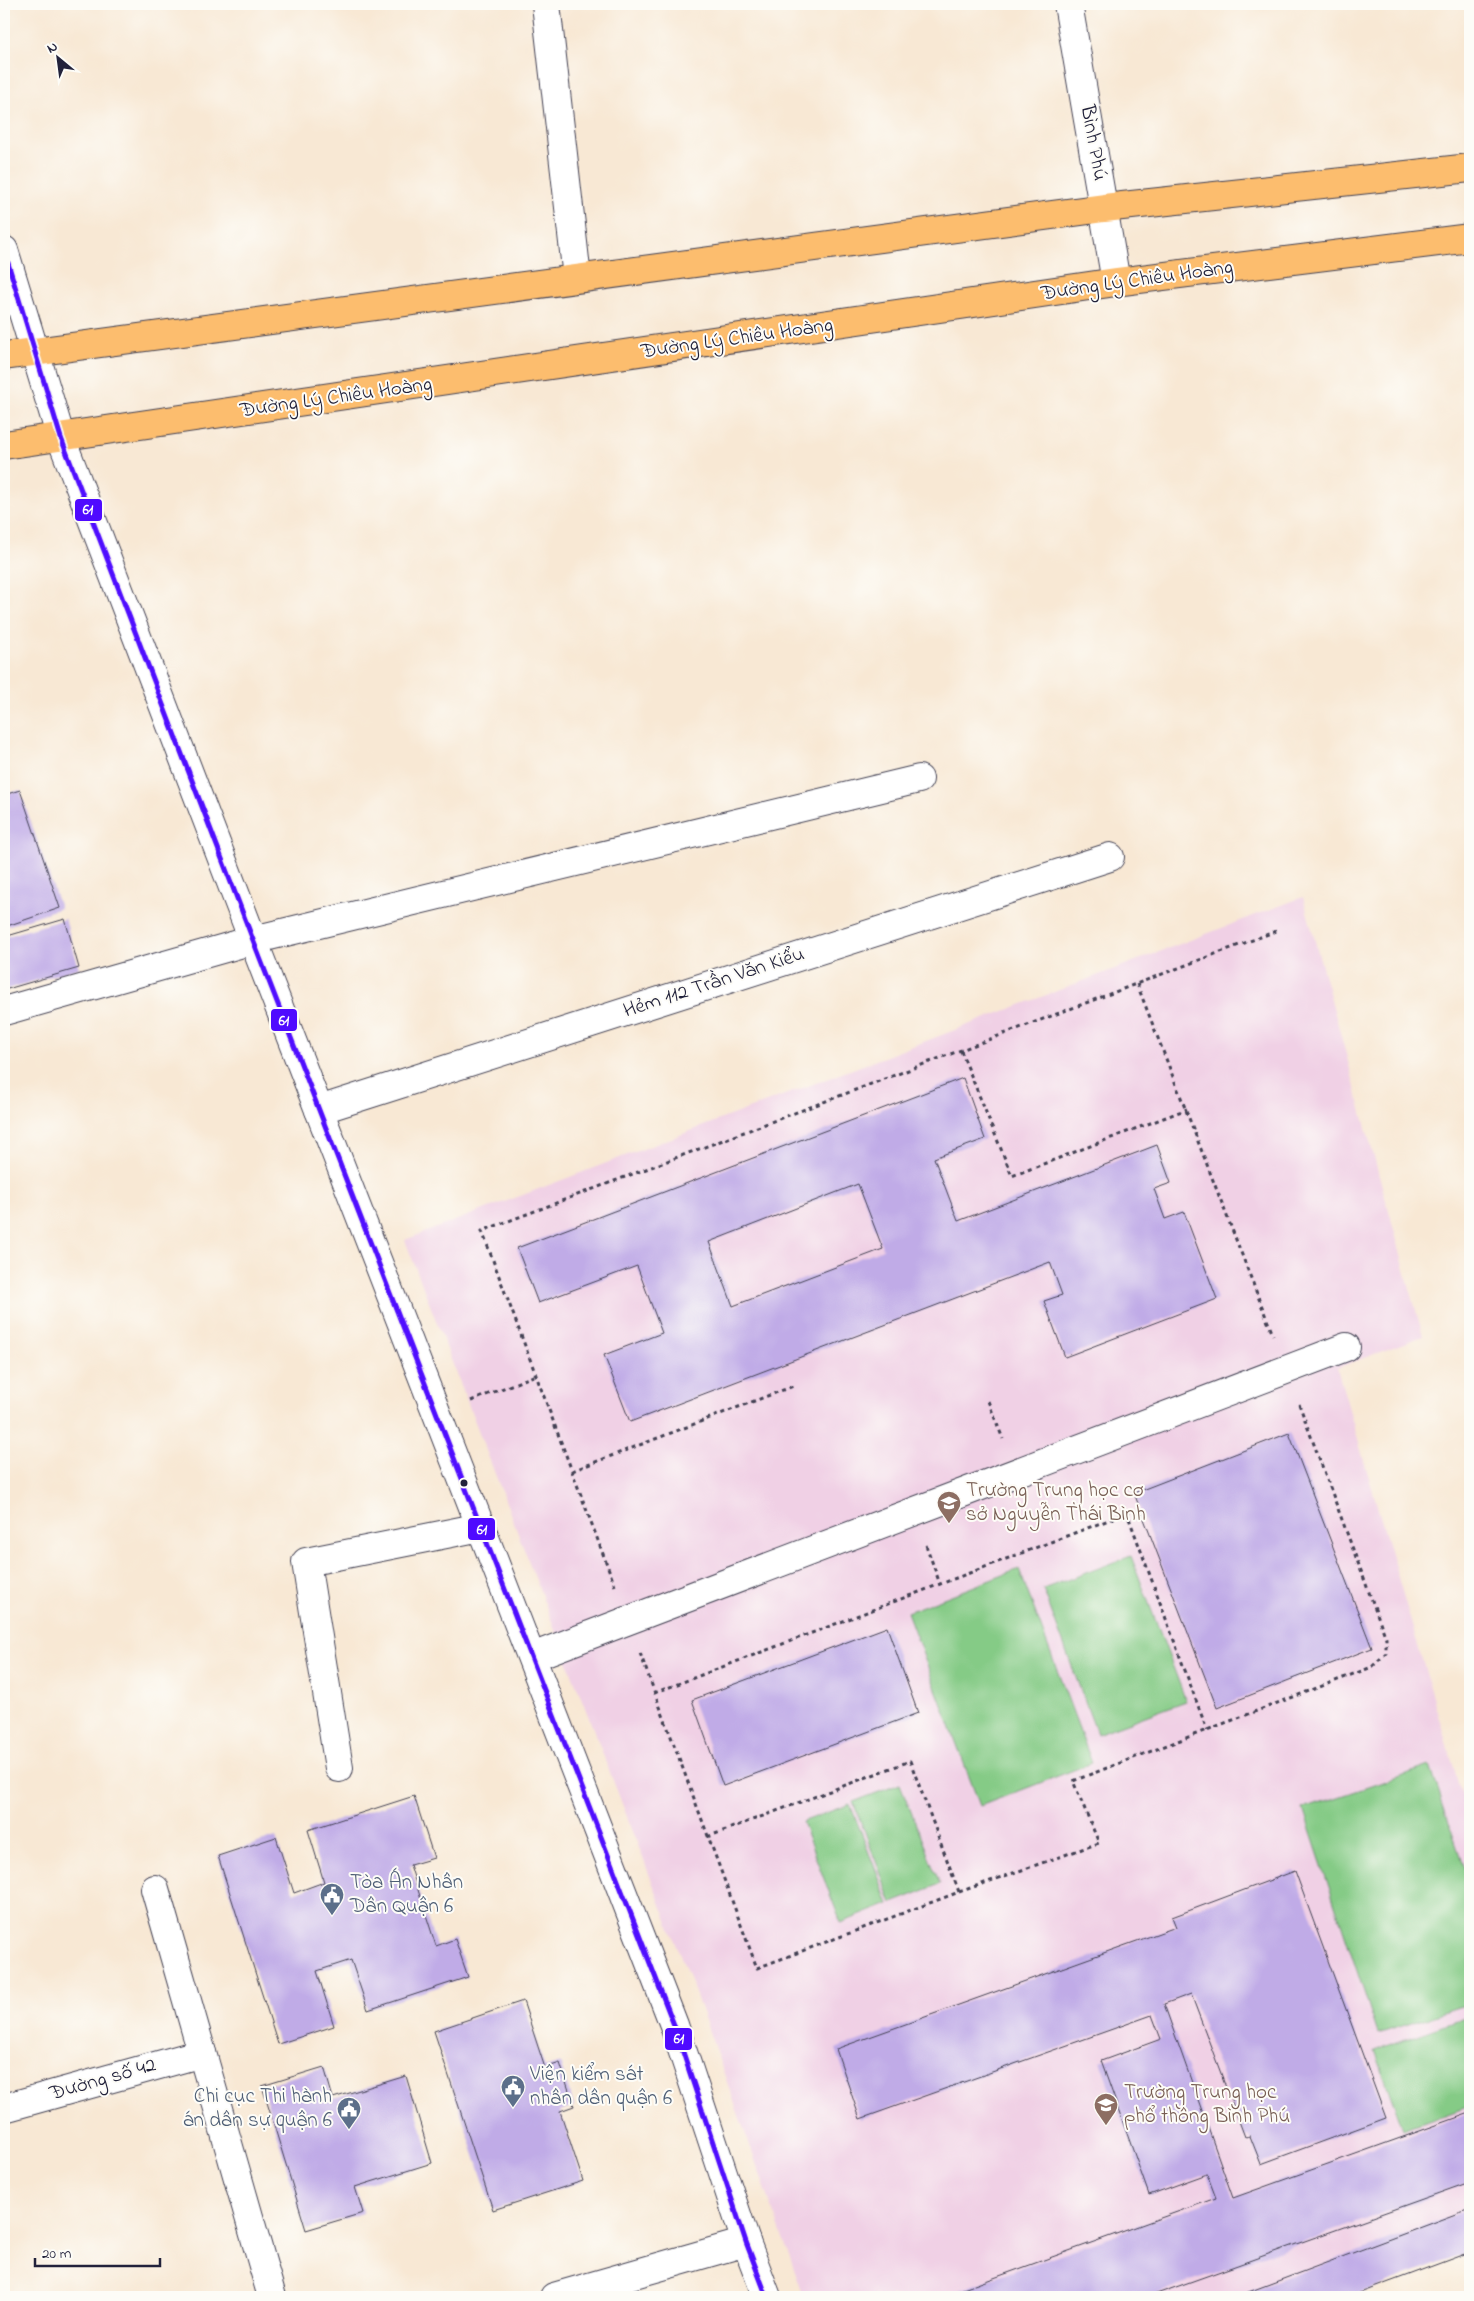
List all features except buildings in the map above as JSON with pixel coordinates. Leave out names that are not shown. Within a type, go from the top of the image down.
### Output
[{"type":"main road","points":[[4,356],[1104,208],[1470,168]]},
{"type":"main road","name":"Đường Lý Chiêu Hoàng","points":[[4,445],[1116,282],[1470,238]]},
{"type":"street","points":[[546,4],[577,278]]},
{"type":"street","name":"Bình Phú","points":[[1068,4],[1116,282]]},
{"type":"street","points":[[4,250],[61,438],[253,940],[674,2025],[746,2242],[767,2297]]},
{"type":"street","points":[[4,1011],[253,940],[919,779]]},
{"type":"street","name":"Hẻm 112 Trần Văn Kiểu","points":[[319,1110],[1110,857]]},
{"type":"street","points":[[532,1657],[1346,1347]]},
{"type":"street","points":[[339,1768],[306,1562],[481,1527]]},
{"type":"street","points":[[155,1889],[272,2297]]},
{"type":"street","name":"Đường số 42","points":[[4,2108],[202,2053]]},
{"type":"street","points":[[554,2297],[746,2242]]},
{"type":"path","points":[[1137,984],[1187,1109],[1386,1638],[1386,1653],[1372,1667],[1073,1781],[1099,1843],[959,1892],[757,1968],[482,1231],[1280,930]]},
{"type":"path","points":[[961,1051],[1012,1176],[1187,1109]]},
{"type":"path","points":[[438,1415],[536,1375]]},
{"type":"path","points":[[572,1471],[796,1385]]},
{"type":"path","points":[[654,1693],[1127,1513],[1207,1730]]},
{"type":"path","points":[[707,1837],[910,1761],[959,1892]]},
{"type":"shaded area","name":"Trường Trung học cơ sở Nguyễn Thái Bình","points":[[1303,897],[1423,1336],[1337,1368],[1470,1824],[1470,2252],[1349,2297],[804,2297],[698,2001],[405,1240]]},
{"type":"green space","points":[[1131,1556],[1186,1701],[1097,1734],[1043,1589]]},
{"type":"green space","points":[[1019,1569],[1092,1763],[980,1806],[907,1612]]},
{"type":"green space","points":[[1430,1766],[1470,1886],[1470,2003],[1378,2034],[1303,1809]]},
{"type":"green space","points":[[900,1784],[940,1884],[892,1903],[853,1802]]},
{"type":"green space","points":[[850,1804],[889,1904],[841,1923],[802,1822]]},
{"type":"green space","points":[[1470,2016],[1470,2106],[1403,2130],[1375,2050]]},
{"type":"transit line","name":"61","points":[[4,250],[61,438],[253,940],[674,2025],[746,2242],[767,2297]]},
{"type":"place","name":"Trường Trung học cơ sở Nguyễn Thái Bình","points":[[949,1524]]},
{"type":"place","name":"Tòa Án Nhân Dân Quận 6","points":[[332,1916]]},
{"type":"place","name":"Viện kiểm sát nhân dân quận 6","points":[[513,2108]]},
{"type":"place","name":"Trường Trung học phổ thông Bình Phú","points":[[1106,2126]]},
{"type":"place","name":"Chi cục Thi hành án dân sự quận 6","points":[[349,2130]]}]
